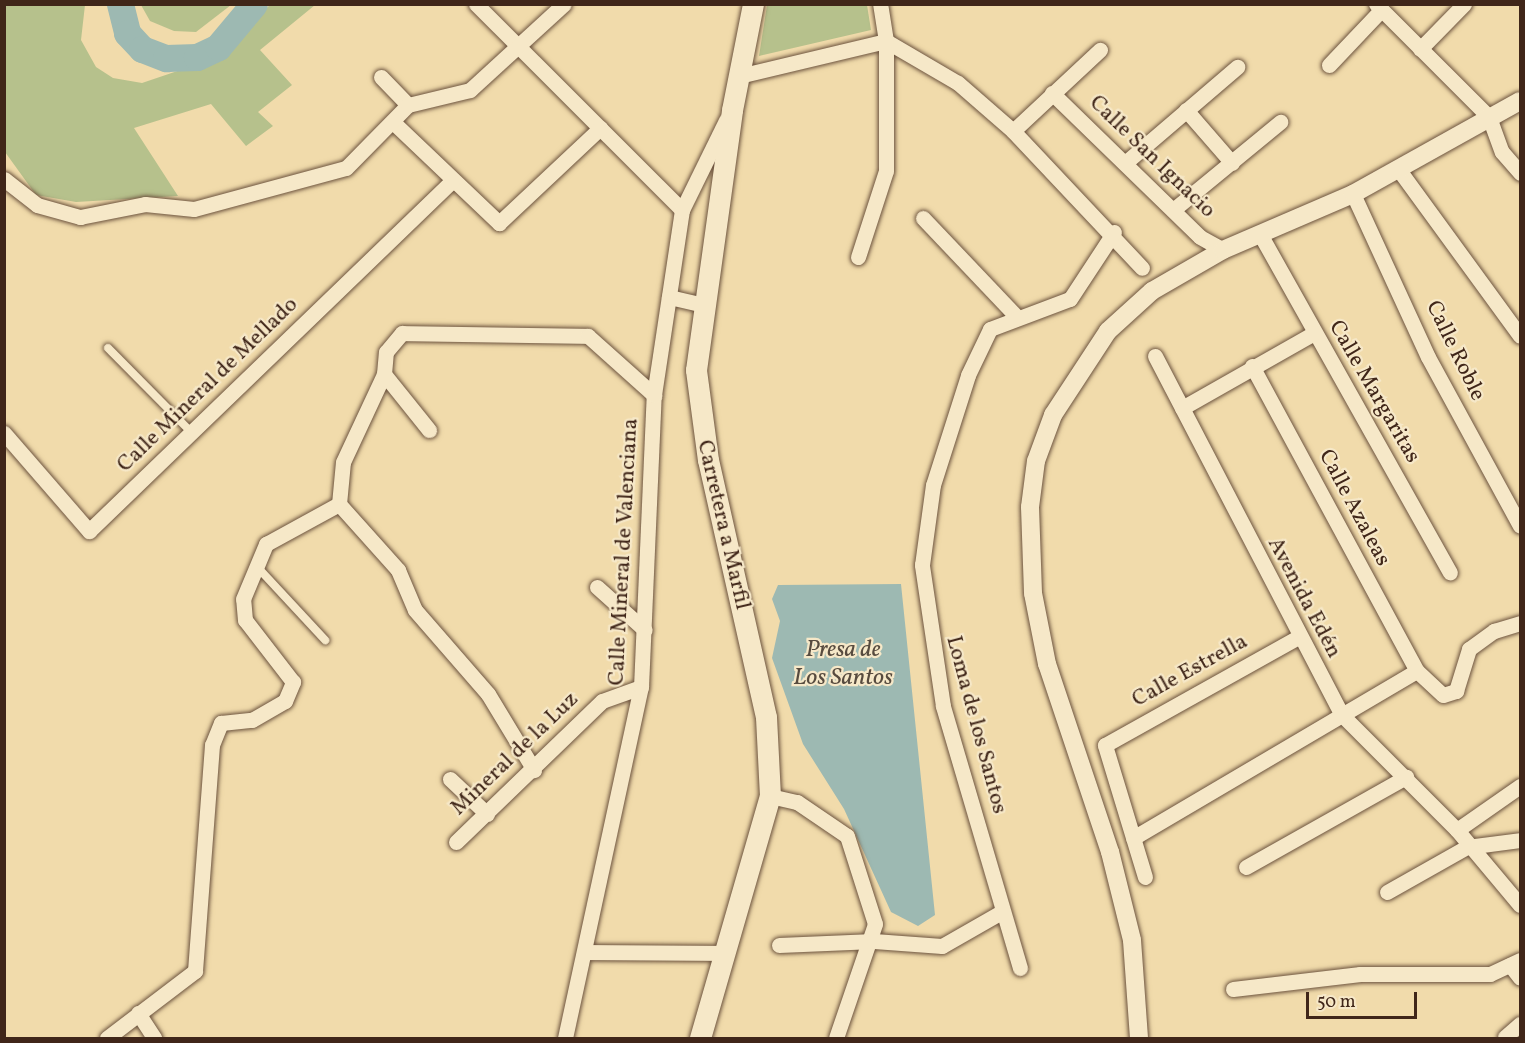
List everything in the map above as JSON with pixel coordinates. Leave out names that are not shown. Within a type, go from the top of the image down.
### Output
[{"type":"main road","name":"Carretera a Marfil","points":[[700,1038],[770,796],[766,717],[699,416],[696,370],[732,110],[753,4]]},
{"type":"street","points":[[476,4],[682,210]]},
{"type":"street","points":[[4,179],[38,205],[80,217],[145,204],[194,209],[346,168],[395,124],[408,105],[470,90],[564,4]]},
{"type":"street","points":[[858,257],[886,171],[886,41],[880,4]]},
{"type":"street","points":[[1420,49],[1464,4]]},
{"type":"street","points":[[1329,65],[1378,7],[1489,117],[1502,152],[1521,173]]},
{"type":"street","points":[[739,76],[886,41],[958,83],[1013,131],[1114,232],[1142,268]]},
{"type":"street","points":[[1013,131],[1100,50]]},
{"type":"street","points":[[1125,163],[1237,67]]},
{"type":"street","points":[[381,77],[408,105]]},
{"type":"street","name":"Calle San Ignacio","points":[[1052,93],[1173,210],[1223,250]]},
{"type":"street","points":[[1139,1038],[1132,940],[1110,852],[1047,664],[1033,593],[1030,507],[1036,461],[1053,415],[1091,354],[1152,291],[1223,250],[1353,194],[1521,101]]},
{"type":"street","name":"Calle Mineral de Valenciana","points":[[565,1038],[587,952],[641,687],[654,395],[682,210],[732,110]]},
{"type":"street","points":[[1186,110],[1232,163]]},
{"type":"street","points":[[1173,210],[1280,122]]},
{"type":"street","points":[[395,124],[452,182],[499,223],[600,128]]},
{"type":"street","points":[[1399,170],[1521,336]]},
{"type":"street","name":"Calle Mineral de Mellado","points":[[4,433],[89,531],[452,182]]},
{"type":"street","name":"Calle Roble","points":[[1353,194],[1428,357],[1515,499],[1521,526]]},
{"type":"street","points":[[923,218],[1016,316]]},
{"type":"street","name":"Loma de los Santos","points":[[1020,968],[943,705],[922,566],[933,485],[968,375],[990,329],[1016,316],[1070,299],[1114,232]]},
{"type":"street","name":"Calle Margaritas","points":[[1260,234],[1450,572]]},
{"type":"street","points":[[669,297],[705,304]]},
{"type":"street","points":[[534,770],[488,694],[415,610],[398,570],[339,504],[343,462],[384,374],[386,352],[410,331],[588,336],[654,395]]},
{"type":"street","points":[[1182,408],[1252,366],[1314,333]]},
{"type":"street","name":"Avenida Edén","points":[[1155,356],[1298,637],[1341,714],[1457,830],[1467,847],[1521,905]]},
{"type":"street","name":"Calle Azaleas","points":[[1252,366],[1417,670],[1443,694],[1456,691],[1469,649],[1494,631],[1521,623]]},
{"type":"street","points":[[384,374],[429,430]]},
{"type":"street","points":[[107,1038],[195,971],[212,745],[221,723],[252,720],[285,701],[293,682],[245,620],[243,599],[260,570],[266,544],[339,504]]},
{"type":"street","points":[[597,587],[645,630]]},
{"type":"street","name":"Calle Estrella","points":[[1133,838],[1105,745],[1298,637]]},
{"type":"street","points":[[1145,877],[1133,838],[1417,670]]},
{"type":"street","name":"Mineral de la Luz","points":[[456,842],[534,770],[602,701],[641,687]]},
{"type":"street","points":[[1246,867],[1406,777]]},
{"type":"street","points":[[450,779],[487,814]]},
{"type":"street","points":[[1457,830],[1521,786]]},
{"type":"street","points":[[770,796],[797,802],[847,836],[875,924],[874,941],[836,1038]]},
{"type":"street","points":[[1387,892],[1467,847],[1521,840]]},
{"type":"street","points":[[779,945],[874,941],[942,946],[1003,911]]},
{"type":"street","points":[[587,952],[726,953]]},
{"type":"street","points":[[1233,989],[1360,974],[1490,974],[1515,962],[1521,978]]},
{"type":"street","points":[[138,1013],[154,1038]]},
{"type":"street","points":[[1505,1037],[1521,1024]]},
{"type":"lane","points":[[108,348],[191,432]]},
{"type":"lane","points":[[260,570],[325,640]]},
{"type":"green space","points":[[4,5],[85,5],[81,40],[96,67],[113,78],[142,83],[207,61],[270,5],[315,5],[260,50],[292,85],[258,112],[273,126],[246,146],[211,104],[134,128],[178,196],[76,202],[36,195],[5,152]]},
{"type":"green space","points":[[141,5],[231,5],[196,32],[174,31],[150,21]]},
{"type":"green space","points":[[767,5],[867,5],[871,30],[759,56]]},
{"type":"water","name":"Presa de Los Santos","points":[[901,584],[935,915],[918,926],[891,912],[844,809],[803,744],[772,658],[780,621],[772,599],[778,585]]},
{"type":"waterway","points":[[120,4],[127,33],[142,49],[166,58],[197,57],[218,47],[254,4]]}]
